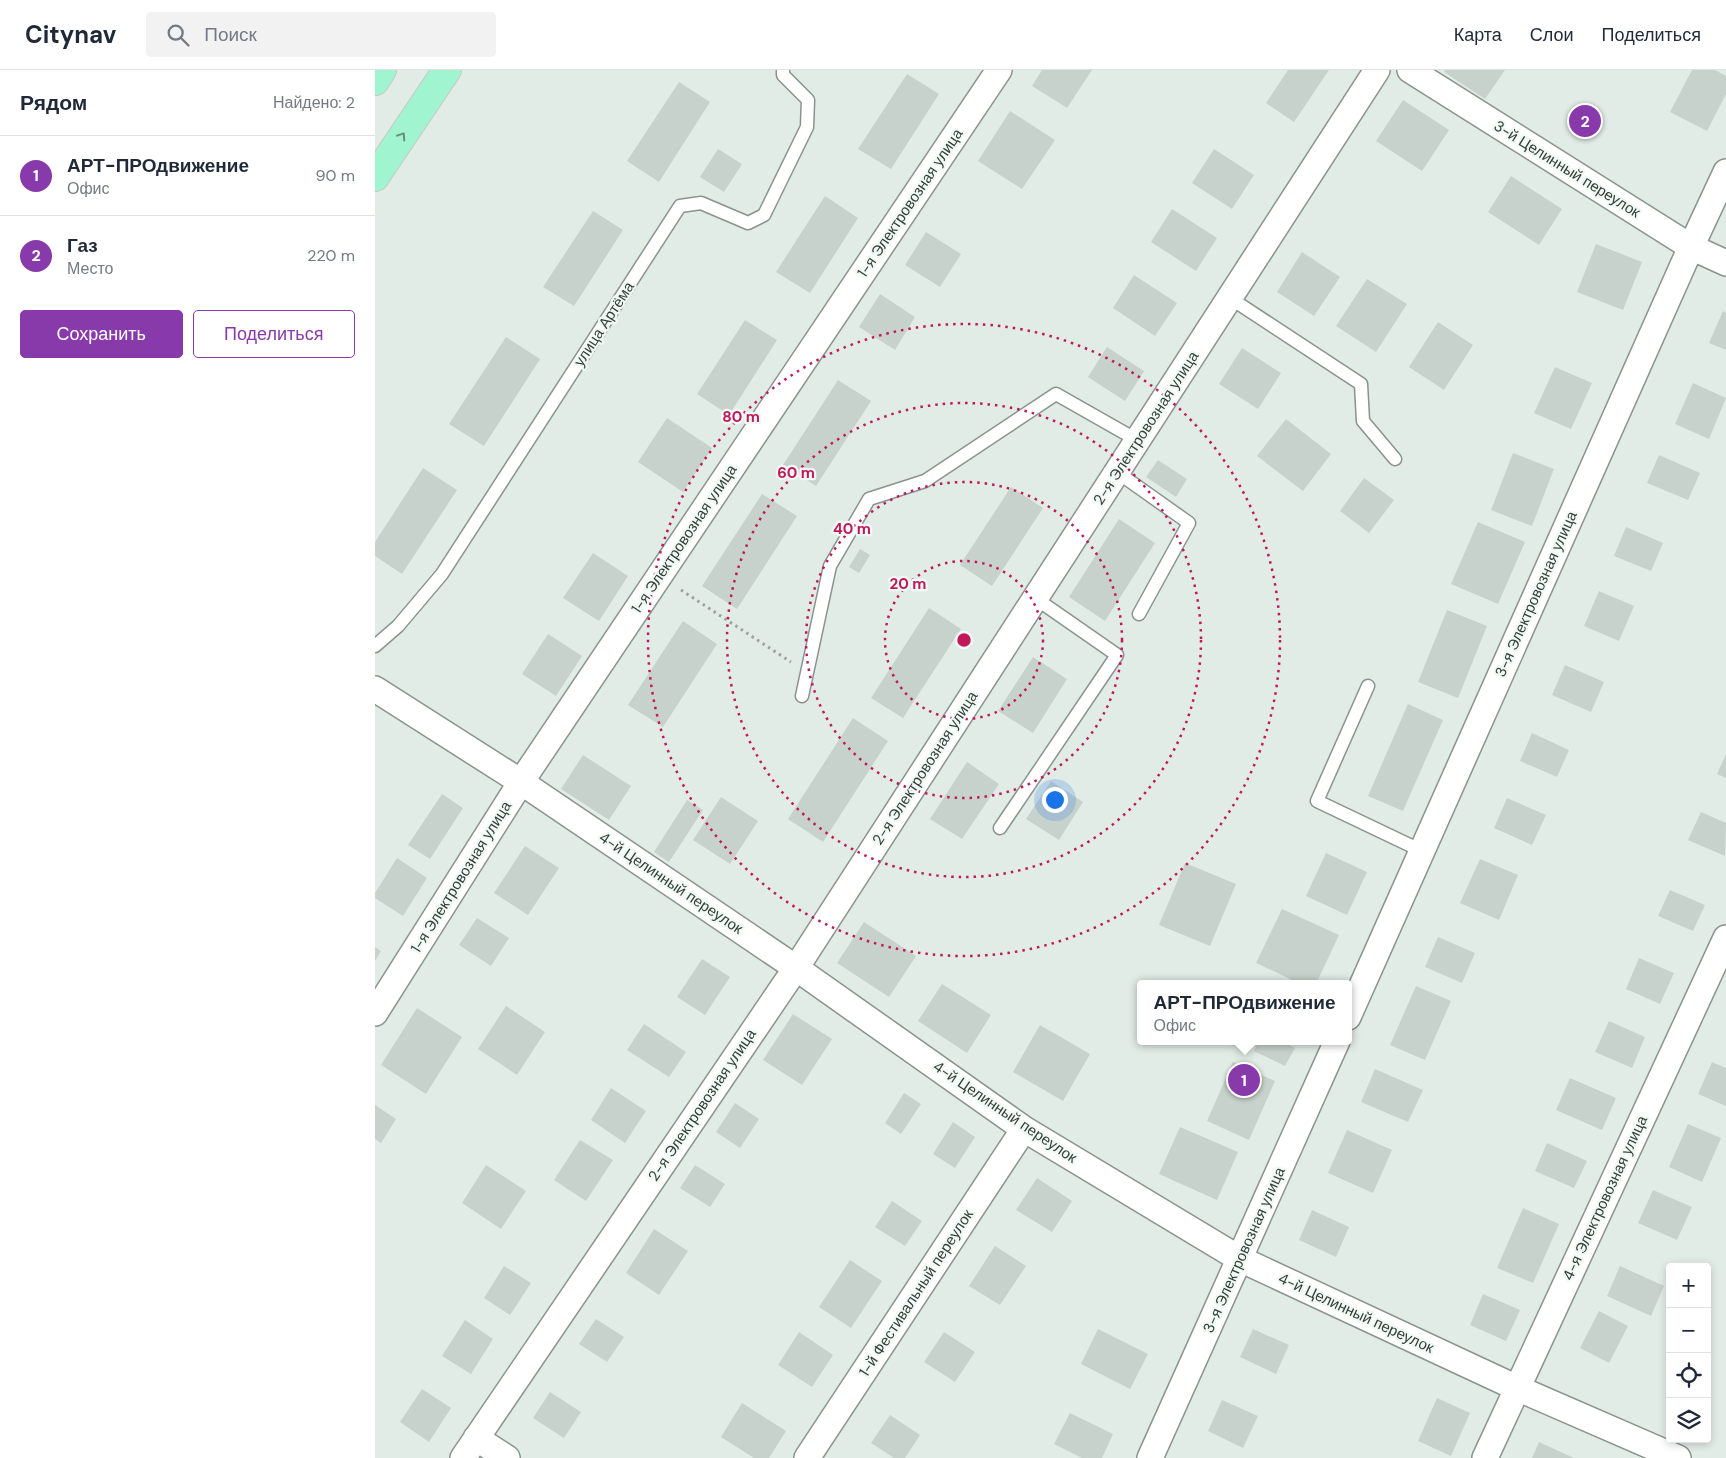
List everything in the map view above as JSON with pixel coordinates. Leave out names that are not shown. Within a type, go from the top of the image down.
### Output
[{"type":"main road","points":[[375,81],[382,70]]},
{"type":"main road","points":[[375,177],[447,70]]},
{"type":"street","name":"1-я Электровозная улица","points":[[375,1013],[521,782],[999,70]]},
{"type":"street","name":"2-я Электровозная улица","points":[[469,1448],[796,968],[1377,70]]},
{"type":"street","name":"3-й Целинный переулок","points":[[1410,70],[1691,247],[1726,263]]},
{"type":"street","name":"3-я Электровозная улица","points":[[1352,1008],[1726,172]]},
{"type":"street","name":"4-й Целинный переулок","points":[[375,689],[521,782],[796,968],[1025,1128],[1240,1259],[1517,1388],[1678,1458]]},
{"type":"street","name":"4-я Электровозная улица","points":[[1485,1458],[1726,938]]},
{"type":"street","name":"3-я Электровозная улица","points":[[1150,1458],[1335,1045]]},
{"type":"street","name":"1-й Фестивальный переулок","points":[[807,1458],[1025,1128]]},
{"type":"street","points":[[469,1448],[507,1458]]},
{"type":"lane","name":"улица Артёма","points":[[375,646],[398,626],[442,574],[680,206],[701,203],[748,223],[764,214],[807,126],[808,100],[783,75],[783,70]]},
{"type":"lane","points":[[1230,298],[1361,384],[1363,421],[1395,459]]},
{"type":"lane","points":[[803,696],[830,566],[869,499],[925,481],[1056,394],[1137,440]]},
{"type":"lane","points":[[1117,472],[1189,523],[1139,614]]},
{"type":"lane","points":[[1000,828],[1117,656],[1035,598]]},
{"type":"lane","points":[[1368,686],[1317,801],[1422,851]]},
{"type":"path","points":[[660,576],[807,674]]},
{"type":"building","points":[[1042,70],[1092,70],[1067,108],[1032,86]]},
{"type":"building","points":[[1288,70],[1329,70],[1294,122],[1266,103]]},
{"type":"building","points":[[1445,70],[1505,70],[1485,99],[1444,72]]},
{"type":"building","points":[[1692,70],[1715,70],[1726,76],[1726,94],[1707,131],[1670,112]]},
{"type":"building","points":[[907,74],[939,94],[891,169],[858,149]]},
{"type":"building","points":[[679,82],[710,102],[659,182],[627,161]]},
{"type":"building","points":[[1403,100],[1449,130],[1422,171],[1376,141]]},
{"type":"building","points":[[1584,106],[1598,116],[1585,135],[1571,126]]},
{"type":"building","points":[[1010,111],[1055,140],[1022,189],[978,161]]},
{"type":"building","points":[[718,149],[742,164],[724,192],[700,177]]},
{"type":"building","points":[[1214,149],[1254,175],[1232,209],[1192,183]]},
{"type":"building","points":[[1511,176],[1562,209],[1539,245],[1488,212]]},
{"type":"building","points":[[825,196],[858,218],[810,293],[776,272]]},
{"type":"building","points":[[1172,209],[1217,238],[1196,271],[1151,242]]},
{"type":"building","points":[[593,211],[623,230],[574,306],[543,287]]},
{"type":"building","points":[[926,232],[961,254],[940,287],[905,265]]},
{"type":"building","points":[[1596,244],[1642,262],[1623,310],[1577,292]]},
{"type":"building","points":[[1302,252],[1340,277],[1314,316],[1277,292]]},
{"type":"building","points":[[1134,275],[1177,303],[1155,336],[1113,308]]},
{"type":"building","points":[[1367,279],[1407,304],[1376,352],[1336,326]]},
{"type":"building","points":[[880,294],[915,317],[895,350],[859,327]]},
{"type":"building","points":[[1723,311],[1726,313],[1726,350],[1709,343]]},
{"type":"building","points":[[745,320],[777,340],[729,415],[697,394]]},
{"type":"building","points":[[1438,322],[1473,345],[1444,390],[1409,367]]},
{"type":"building","points":[[506,337],[540,359],[484,446],[449,424]]},
{"type":"building","points":[[1107,347],[1144,371],[1125,401],[1088,377]]},
{"type":"building","points":[[1242,348],[1281,373],[1258,409],[1219,384]]},
{"type":"building","points":[[1555,367],[1592,383],[1571,429],[1534,413]]},
{"type":"building","points":[[838,380],[871,401],[816,486],[783,465]]},
{"type":"building","points":[[1693,383],[1726,398],[1709,439],[1675,424]]},
{"type":"building","points":[[667,418],[712,448],[683,492],[638,462]]},
{"type":"building","points":[[1286,419],[1331,454],[1303,491],[1257,456]]},
{"type":"building","points":[[1513,453],[1554,469],[1532,526],[1491,510]]},
{"type":"building","points":[[1659,455],[1700,473],[1688,500],[1647,483]]},
{"type":"building","points":[[1158,460],[1187,479],[1176,497],[1146,477]]},
{"type":"building","points":[[423,468],[457,490],[402,574],[375,556],[375,542]]},
{"type":"building","points":[[1364,478],[1394,500],[1369,533],[1340,511]]},
{"type":"building","points":[[1011,487],[1043,508],[992,586],[960,565]]},
{"type":"building","points":[[762,494],[797,516],[737,609],[702,586]]},
{"type":"building","points":[[1119,519],[1155,543],[1105,621],[1069,597]]},
{"type":"building","points":[[1478,522],[1525,542],[1498,604],[1451,584]]},
{"type":"building","points":[[1626,527],[1663,543],[1651,571],[1614,556]]},
{"type":"building","points":[[860,549],[870,555],[859,573],[849,567]]},
{"type":"building","points":[[593,553],[628,576],[599,621],[563,598]]},
{"type":"building","points":[[1599,591],[1634,606],[1619,641],[1584,626]]},
{"type":"building","points":[[929,608],[961,629],[903,718],[871,698]]},
{"type":"building","points":[[1447,610],[1487,626],[1458,698],[1418,682]]},
{"type":"building","points":[[683,621],[717,644],[663,727],[628,705]]},
{"type":"building","points":[[548,634],[582,656],[556,696],[522,674]]},
{"type":"building","points":[[1033,657],[1067,679],[1033,733],[998,711]]},
{"type":"building","points":[[1565,665],[1604,682],[1591,712],[1552,695]]},
{"type":"building","points":[[1408,704],[1443,720],[1403,811],[1368,796]]},
{"type":"building","points":[[853,718],[888,741],[823,842],[788,819]]},
{"type":"building","points":[[1532,733],[1569,750],[1557,777],[1520,761]]},
{"type":"building","points":[[1726,754],[1726,778],[1717,774]]},
{"type":"building","points":[[583,755],[631,786],[609,820],[561,789]]},
{"type":"building","points":[[967,762],[999,784],[962,839],[930,819]]},
{"type":"building","points":[[1051,781],[1083,802],[1059,840],[1026,819]]},
{"type":"building","points":[[442,794],[463,808],[430,859],[408,845]]},
{"type":"building","points":[[721,797],[758,821],[730,864],[693,840]]},
{"type":"building","points":[[1507,798],[1546,815],[1532,845],[1494,828]]},
{"type":"building","points":[[687,800],[703,810],[669,862],[654,852]]},
{"type":"building","points":[[1701,812],[1726,823],[1725,856],[1688,840]]},
{"type":"building","points":[[525,846],[559,868],[528,915],[494,893]]},
{"type":"building","points":[[1326,853],[1367,872],[1347,915],[1306,896]]},
{"type":"building","points":[[397,858],[427,878],[403,916],[375,898],[375,893]]},
{"type":"building","points":[[1480,859],[1518,875],[1499,920],[1460,903]]},
{"type":"building","points":[[1185,863],[1236,884],[1210,946],[1159,925]]},
{"type":"building","points":[[1670,890],[1705,905],[1693,931],[1658,916]]},
{"type":"building","points":[[1282,909],[1339,935],[1318,980],[1292,980],[1256,963]]},
{"type":"building","points":[[477,918],[509,938],[491,966],[459,945]]},
{"type":"building","points":[[864,922],[916,956],[889,997],[837,963]]},
{"type":"building","points":[[1438,937],[1475,953],[1462,983],[1425,967]]},
{"type":"building","points":[[375,947],[381,951],[375,961]]},
{"type":"building","points":[[1639,958],[1674,973],[1660,1004],[1626,989]]},
{"type":"building","points":[[702,959],[730,977],[705,1015],[677,997]]},
{"type":"building","points":[[942,984],[991,1015],[967,1053],[918,1021]]},
{"type":"building","points":[[1416,986],[1451,1001],[1425,1060],[1390,1045]]},
{"type":"building","points":[[506,1006],[545,1032],[517,1075],[478,1049]]},
{"type":"building","points":[[417,1008],[462,1037],[426,1094],[381,1065]]},
{"type":"building","points":[[793,1014],[832,1039],[802,1085],[763,1060]]},
{"type":"building","points":[[1609,1021],[1645,1037],[1632,1068],[1595,1052]]},
{"type":"building","points":[[644,1024],[686,1052],[669,1077],[627,1050]]},
{"type":"building","points":[[1040,1025],[1090,1054],[1063,1101],[1013,1072]]},
{"type":"building","points":[[1257,1045],[1289,1045],[1295,1048],[1285,1066],[1254,1051]]},
{"type":"building","points":[[1233,1062],[1275,1081],[1249,1140],[1207,1121]]},
{"type":"building","points":[[1712,1062],[1726,1068],[1726,1106],[1698,1094]]},
{"type":"building","points":[[1375,1069],[1423,1090],[1408,1122],[1361,1102]]},
{"type":"building","points":[[1570,1078],[1616,1098],[1602,1130],[1556,1110]]},
{"type":"building","points":[[611,1088],[646,1111],[625,1143],[591,1120]]},
{"type":"building","points":[[904,1093],[921,1104],[901,1134],[885,1123]]},
{"type":"building","points":[[735,1103],[759,1119],[740,1148],[716,1132]]},
{"type":"building","points":[[375,1105],[396,1119],[381,1143],[375,1139]]},
{"type":"building","points":[[953,1122],[975,1137],[955,1168],[933,1154]]},
{"type":"building","points":[[1688,1124],[1721,1138],[1702,1182],[1669,1167]]},
{"type":"building","points":[[1180,1127],[1238,1152],[1217,1200],[1159,1174]]},
{"type":"building","points":[[1347,1130],[1392,1150],[1373,1193],[1328,1173]]},
{"type":"building","points":[[580,1140],[613,1160],[586,1201],[554,1180]]},
{"type":"building","points":[[1547,1143],[1587,1161],[1574,1188],[1535,1171]]},
{"type":"building","points":[[486,1165],[526,1191],[501,1229],[462,1203]]},
{"type":"building","points":[[695,1165],[725,1184],[710,1207],[680,1188]]},
{"type":"building","points":[[1037,1178],[1072,1201],[1052,1232],[1016,1210]]},
{"type":"building","points":[[1653,1190],[1692,1207],[1677,1240],[1638,1223]]},
{"type":"building","points":[[892,1201],[922,1221],[905,1246],[875,1227]]},
{"type":"building","points":[[1523,1208],[1559,1224],[1533,1283],[1497,1268]]},
{"type":"building","points":[[1312,1210],[1349,1227],[1336,1257],[1299,1240]]},
{"type":"building","points":[[654,1229],[688,1251],[659,1295],[626,1273]]},
{"type":"building","points":[[995,1246],[1026,1266],[1000,1305],[969,1286]]},
{"type":"building","points":[[850,1260],[882,1281],[851,1328],[819,1307]]},
{"type":"building","points":[[504,1266],[531,1283],[510,1315],[484,1298]]},
{"type":"building","points":[[1620,1266],[1664,1286],[1651,1316],[1607,1296]]},
{"type":"building","points":[[1483,1294],[1520,1310],[1506,1341],[1470,1325]]},
{"type":"building","points":[[1599,1311],[1628,1326],[1609,1363],[1580,1348]]},
{"type":"building","points":[[596,1319],[624,1337],[607,1362],[579,1344]]},
{"type":"building","points":[[465,1320],[493,1339],[471,1374],[442,1356]]},
{"type":"building","points":[[1098,1329],[1148,1354],[1130,1389],[1081,1364]]},
{"type":"building","points":[[1253,1329],[1289,1345],[1276,1374],[1240,1357]]},
{"type":"building","points":[[799,1332],[833,1355],[812,1387],[778,1365]]},
{"type":"building","points":[[944,1332],[975,1352],[955,1382],[924,1362]]},
{"type":"building","points":[[422,1389],[451,1408],[429,1442],[400,1422]]},
{"type":"building","points":[[550,1392],[581,1412],[564,1438],[533,1418]]},
{"type":"building","points":[[1437,1398],[1470,1413],[1451,1456],[1418,1441]]},
{"type":"building","points":[[1222,1400],[1258,1416],[1243,1448],[1208,1431]]},
{"type":"building","points":[[742,1403],[786,1431],[769,1458],[754,1458],[721,1437]]},
{"type":"building","points":[[1070,1413],[1113,1434],[1102,1458],[1082,1458],[1054,1444]]},
{"type":"building","points":[[890,1415],[920,1435],[905,1458],[894,1458],[871,1443]]},
{"type":"building","points":[[1539,1442],[1574,1458],[1532,1458]]},
{"type":"place","name":"Газ","points":[[1585,121]]},
{"type":"place","name":"АРТ-ПРОдвижение","points":[[1244,1080]]}]
